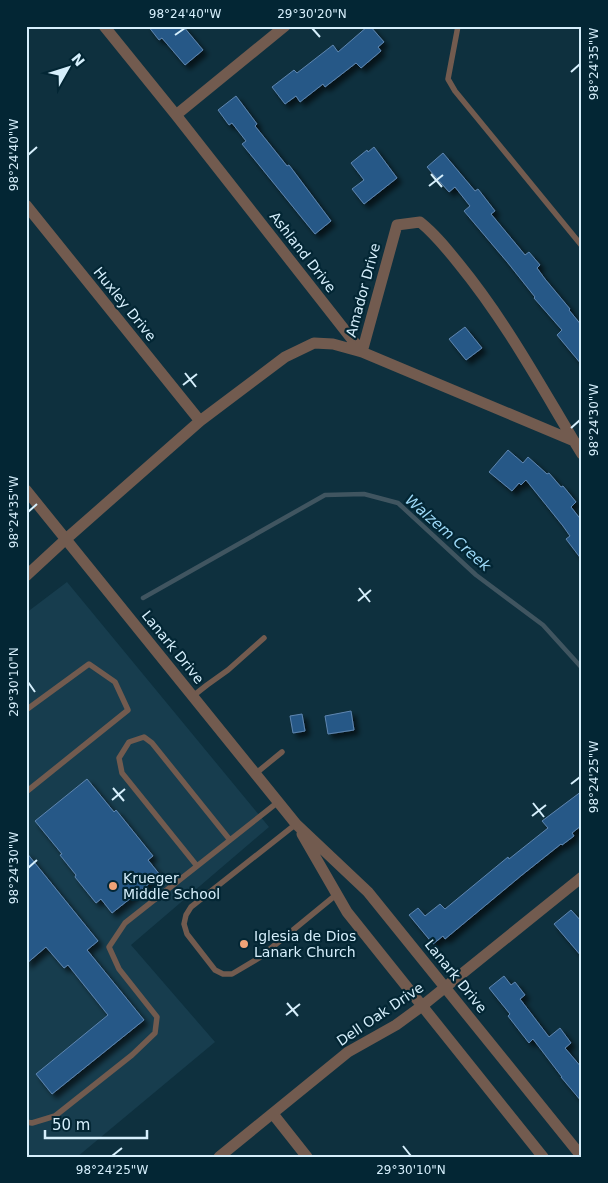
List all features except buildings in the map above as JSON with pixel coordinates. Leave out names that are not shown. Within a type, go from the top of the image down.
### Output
[{"type":"street","name":"Ashland Drive","points":[[104,26],[362,352],[574,441]]},
{"type":"street","points":[[176,115],[285,26]]},
{"type":"street","name":"Huxley Drive","points":[[26,205],[200,422]]},
{"type":"street","name":"Amador Drive","points":[[26,576],[200,422],[285,357],[314,343],[333,344],[362,352],[397,224],[420,222],[433,232],[472,280],[514,339],[574,441]]},
{"type":"street","points":[[574,441],[582,454]]},
{"type":"street","name":"Lanark Drive","points":[[26,490],[296,824],[368,892],[582,1157]]},
{"type":"street","name":"Lanark Drive","points":[[296,824],[347,912],[543,1157]]},
{"type":"street","name":"Dell Oak Drive","points":[[220,1157],[348,1052],[396,1025],[422,1006],[582,878]]},
{"type":"street","points":[[273,1114],[307,1157]]},
{"type":"lane","points":[[458,26],[448,79],[455,91],[582,246]]},
{"type":"lane","points":[[193,696],[228,670],[264,638]]},
{"type":"lane","points":[[26,710],[89,664],[115,682],[128,710],[26,792]]},
{"type":"lane","points":[[197,866],[122,773],[119,758],[129,742],[144,737],[152,743],[230,840]]},
{"type":"lane","points":[[255,774],[282,752]]},
{"type":"lane","points":[[26,1122],[32,1123],[55,1116],[132,1055],[155,1033],[158,1017],[119,969],[109,948],[125,923],[278,802]]},
{"type":"lane","points":[[296,824],[191,907],[186,915],[184,924],[187,934],[215,970],[223,974],[232,974],[258,958],[337,894]]},
{"type":"shaded area","name":"Krueger Middle School","points":[[67,582],[269,827],[131,945],[215,1042],[77,1157],[26,1157],[26,613]]},
{"type":"waterway","name":"Walzem Creek","points":[[143,598],[325,495],[364,494],[398,503],[476,575],[543,625],[582,668]]},
{"type":"place","name":"Krueger Middle School","points":[[113,886]]},
{"type":"place","name":"Iglesia de Dios Lanark Church","points":[[244,944]]}]
